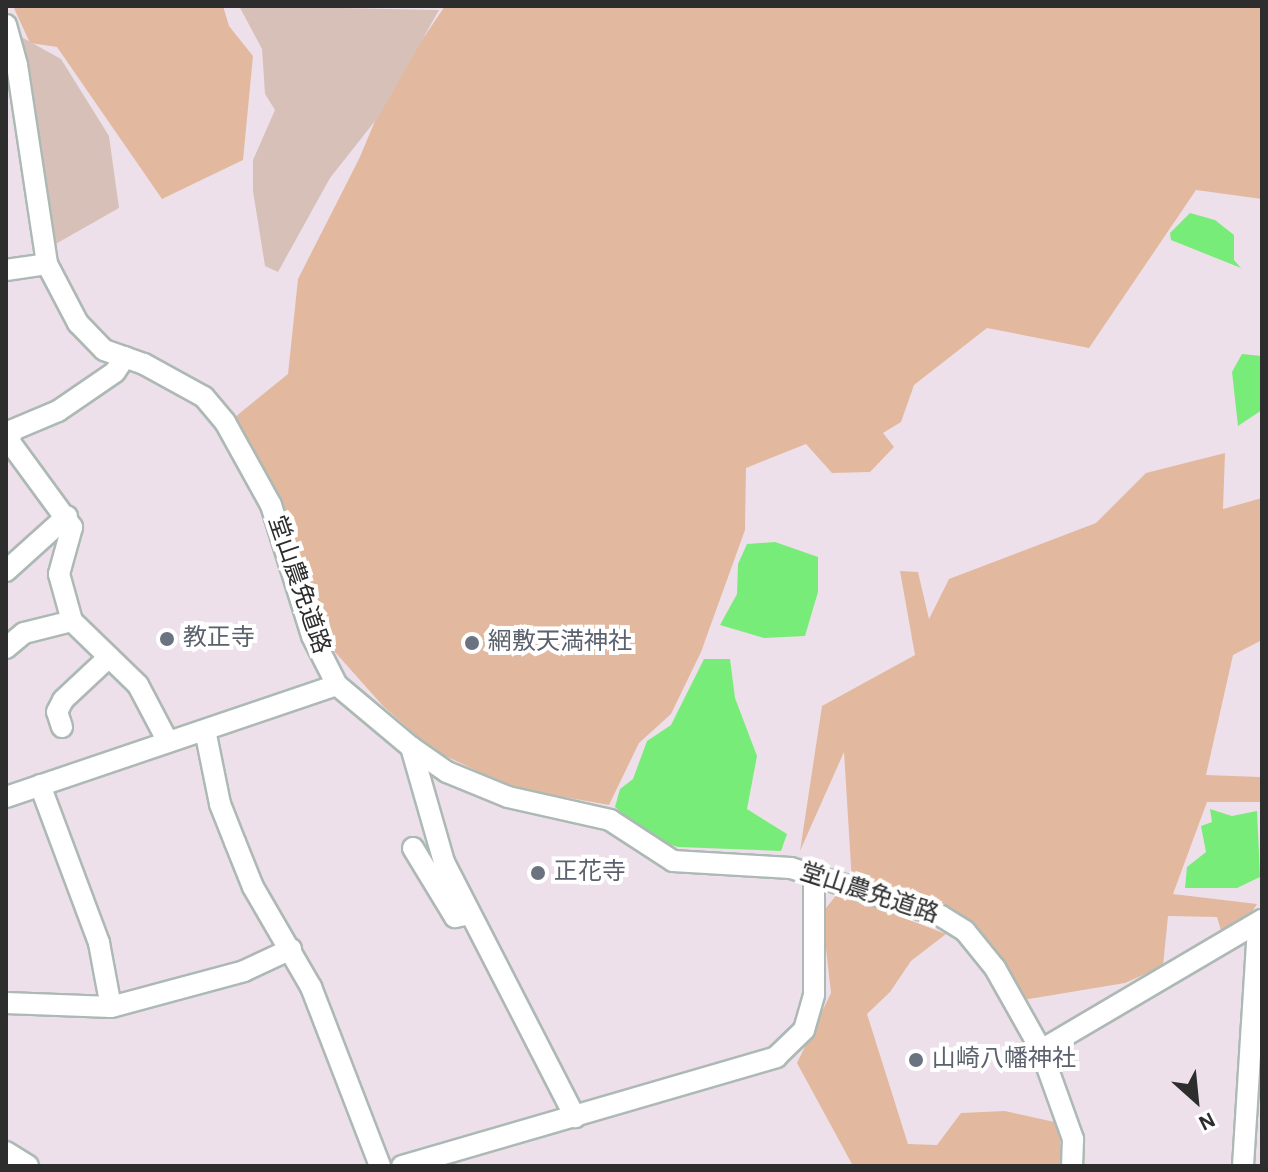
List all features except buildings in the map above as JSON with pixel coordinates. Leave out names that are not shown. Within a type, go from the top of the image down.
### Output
[{"type":"street","name":"堂山農免道路","points":[[6,25],[17,65],[47,264],[88,336],[104,350],[125,357],[204,397],[231,432],[271,505],[312,636],[337,685],[411,747],[447,772],[508,797],[610,820],[673,861],[791,868],[941,916],[965,931],[995,968],[1041,1050],[1073,1139],[1072,1166]]},
{"type":"street","points":[[6,270],[47,264]]},
{"type":"street","points":[[125,357],[115,372],[58,411],[13,430],[9,441],[34,482],[67,516],[72,527],[59,574],[72,621],[138,685],[168,742]]},
{"type":"street","points":[[6,571],[67,516]]},
{"type":"street","points":[[6,648],[24,633],[72,621]]},
{"type":"street","points":[[62,727],[57,712],[63,700],[109,657]]},
{"type":"street","points":[[6,797],[337,685]]},
{"type":"street","points":[[205,730],[230,829],[253,887],[311,987],[380,1166]]},
{"type":"street","points":[[411,747],[444,862],[575,1117]]},
{"type":"street","points":[[40,785],[99,943],[111,1007]]},
{"type":"street","points":[[413,848],[455,917],[470,914]]},
{"type":"street","points":[[402,1166],[776,1057],[804,1030],[814,994],[814,875]]},
{"type":"street","points":[[1041,1050],[1260,922]]},
{"type":"street","points":[[1243,1166],[1260,922]]},
{"type":"street","points":[[6,1003],[111,1007],[244,971],[291,949]]},
{"type":"street","points":[[6,1152],[28,1166]]},
{"type":"shaded area","points":[[13,6],[223,6],[229,26],[253,56],[243,160],[162,199],[57,47],[30,43]]},
{"type":"shaded area","points":[[239,6],[439,10],[379,116],[330,178],[278,272],[265,266],[253,191],[253,160],[275,110],[265,94],[262,49]]},
{"type":"shaded area","points":[[445,6],[1262,6],[1262,199],[1196,190],[1089,348],[987,328],[914,385],[901,422],[883,433],[894,447],[870,472],[832,473],[806,444],[746,468],[745,530],[701,652],[671,714],[639,743],[609,805],[513,788],[433,750],[383,706],[326,642],[290,523],[235,417],[288,374],[298,279],[359,159],[388,90]]},
{"type":"shaded area","points":[[16,34],[61,59],[109,136],[119,208],[52,246]]},
{"type":"shaded area","points":[[1190,213],[1215,220],[1234,235],[1234,260],[1241,268],[1171,240],[1170,233]]},
{"type":"shaded area","points":[[1242,354],[1262,356],[1262,410],[1238,426],[1232,372]]},
{"type":"shaded area","points":[[1225,453],[1223,509],[1262,498],[1262,640],[1233,655],[1206,775],[1260,777],[1262,802],[1207,802],[1173,894],[1257,904],[1246,922],[1222,934],[1217,917],[1168,916],[1163,966],[1125,983],[1023,1000],[985,940],[852,882],[844,752],[800,851],[822,706],[915,655],[900,571],[918,572],[929,619],[949,579],[1096,523],[1146,473]]},
{"type":"shaded area","points":[[775,542],[818,557],[818,592],[805,636],[764,638],[720,625],[737,594],[738,564],[747,544]]},
{"type":"shaded area","points":[[704,659],[730,659],[735,698],[757,756],[747,809],[787,834],[781,851],[678,847],[655,840],[615,807],[620,789],[633,779],[647,741],[671,725]]},
{"type":"shaded area","points":[[1210,809],[1232,816],[1257,811],[1260,877],[1237,888],[1185,888],[1187,867],[1206,852],[1201,826],[1212,822]]},
{"type":"shaded area","points":[[838,893],[946,934],[911,961],[890,992],[867,1014],[908,1144],[937,1145],[961,1113],[1005,1111],[1059,1123],[1062,1166],[853,1166],[797,1063],[831,993],[822,913]]},
{"type":"place","name":"教正寺","points":[[167,639]]},
{"type":"place","name":"網敷天満神社","points":[[472,643]]},
{"type":"place","name":"正花寺","points":[[538,873]]},
{"type":"place","name":"山崎八幡神社","points":[[916,1060]]}]
